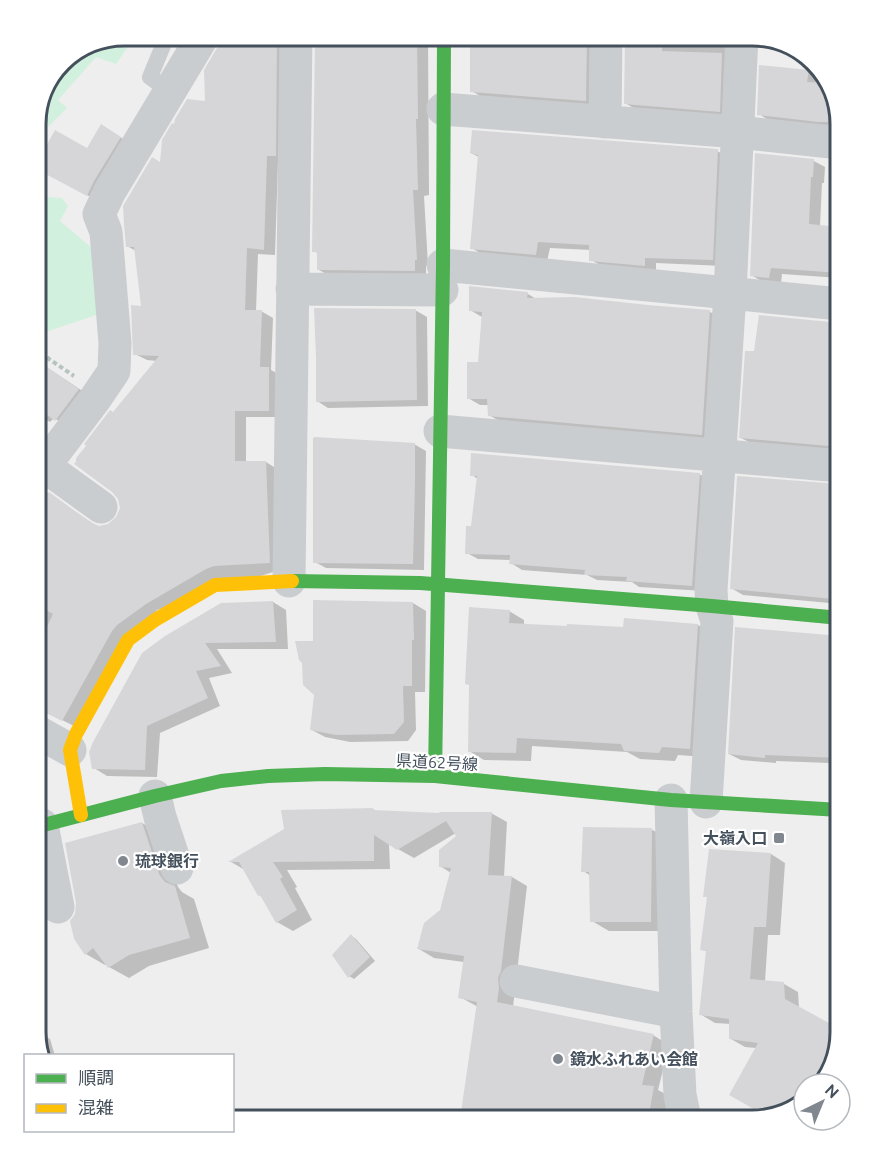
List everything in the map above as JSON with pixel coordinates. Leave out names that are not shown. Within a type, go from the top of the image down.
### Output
[{"type":"street","points":[[47,459],[99,394],[114,371],[115,343],[105,232],[99,214],[110,191],[197,46]]},
{"type":"street","points":[[290,581],[296,46]]},
{"type":"street","points":[[435,776],[443,278],[444,47]]},
{"type":"street","points":[[605,122],[606,47]]},
{"type":"street","points":[[706,802],[717,621],[712,606],[711,590],[721,456],[742,47]]},
{"type":"street","points":[[443,109],[738,132],[830,142]]},
{"type":"street","points":[[292,289],[443,278],[730,293],[830,303]]},
{"type":"street","points":[[440,431],[830,465]]},
{"type":"street","points":[[47,473],[101,507]]},
{"type":"street","points":[[81,815],[70,750],[76,734],[128,640],[155,620],[215,585],[290,581],[420,583],[830,617]]},
{"type":"street","points":[[46,737],[70,750]]},
{"type":"street","name":"県道62号線","points":[[46,824],[221,781],[268,776],[325,774],[435,776],[671,800],[830,809]]},
{"type":"street","points":[[155,796],[177,868]]},
{"type":"street","points":[[671,800],[676,1012],[680,1095],[684,1110]]},
{"type":"street","points":[[46,857],[58,907]]},
{"type":"street","points":[[516,981],[676,1012]]},
{"type":"lane","points":[[164,46],[150,77],[169,91]]},
{"type":"path","points":[[47,357],[99,394]]},
{"type":"green space","points":[[128,46],[116,64],[96,57],[58,100],[67,108],[47,128],[49,105],[55,90],[73,66],[100,51]]},
{"type":"green space","points":[[47,197],[62,198],[68,206],[60,221],[93,249],[99,314],[47,332]]},
{"type":"building","points":[[219,46],[277,46],[276,156],[267,156],[264,250],[247,248],[245,310],[262,310],[260,367],[269,367],[269,411],[235,411],[235,461],[266,461],[270,563],[214,566],[206,569],[146,604],[117,625],[62,721],[46,713],[46,627],[53,614],[46,610],[47,495],[49,492],[99,526],[108,524],[116,517],[120,508],[118,499],[112,492],[74,464],[86,446],[84,444],[110,410],[113,412],[159,356],[133,355],[131,305],[141,306],[134,247],[126,247],[123,206],[152,157],[160,162],[162,140],[172,123],[174,124],[187,99],[205,101],[204,70]]},
{"type":"building","points":[[315,46],[417,46],[418,190],[413,190],[417,260],[415,260],[415,271],[317,270],[317,252],[312,252]]},
{"type":"building","points":[[470,47],[587,47],[586,101],[470,92]]},
{"type":"building","points":[[625,47],[662,47],[662,51],[722,53],[720,112],[624,104]]},
{"type":"building","points":[[759,65],[807,70],[809,72],[807,82],[817,82],[821,90],[827,105],[830,122],[818,122],[757,115]]},
{"type":"building","points":[[101,124],[121,137],[87,196],[47,175],[47,144],[55,130],[87,148]]},
{"type":"building","points":[[472,130],[718,149],[713,260],[645,258],[645,266],[589,261],[589,245],[538,242],[536,255],[470,249],[478,155],[470,153]]},
{"type":"building","points":[[755,153],[814,159],[809,224],[830,226],[830,272],[771,268],[769,278],[750,276]]},
{"type":"building","points":[[469,286],[528,292],[527,298],[574,297],[710,310],[702,435],[488,416],[487,399],[467,399],[467,362],[478,362],[482,312],[469,311]]},
{"type":"building","points":[[314,308],[416,309],[417,400],[316,402]]},
{"type":"building","points":[[759,315],[830,322],[830,446],[739,438],[745,351],[754,351]]},
{"type":"building","points":[[47,367],[79,389],[55,421],[47,414]]},
{"type":"building","points":[[313,438],[415,443],[413,564],[313,563]]},
{"type":"building","points":[[471,453],[700,473],[692,586],[626,581],[627,577],[584,575],[585,570],[509,564],[510,555],[465,554],[466,526],[471,526],[477,476],[470,476]]},
{"type":"building","points":[[737,476],[830,483],[830,599],[730,589]]},
{"type":"building","points":[[313,600],[413,602],[412,686],[403,686],[404,722],[394,734],[336,735],[310,730],[314,695],[303,685],[302,663],[299,660],[295,641],[313,641]]},
{"type":"building","points":[[273,601],[276,642],[205,643],[221,666],[196,671],[208,698],[147,726],[145,770],[92,769],[89,752],[93,742],[142,653],[165,636],[221,603]]},
{"type":"building","points":[[469,607],[510,610],[509,623],[623,627],[624,618],[698,624],[690,749],[662,747],[659,753],[624,751],[621,744],[517,738],[516,753],[468,752],[469,685],[465,684]]},
{"type":"building","points":[[735,627],[830,635],[830,758],[765,755],[765,758],[728,754]]},
{"type":"building","points":[[373,808],[373,810],[440,813],[492,812],[488,875],[512,876],[501,971],[498,978],[497,1002],[654,1034],[642,1085],[654,1086],[650,1110],[461,1110],[477,1002],[458,998],[464,956],[417,949],[424,923],[440,910],[451,868],[439,867],[439,850],[456,836],[446,821],[397,850],[374,835],[374,861],[273,862],[283,877],[280,879],[297,910],[276,923],[239,862],[228,862],[284,829],[281,810]]},
{"type":"building","points":[[142,822],[159,874],[165,882],[175,886],[190,938],[129,955],[108,968],[93,948],[85,955],[74,939],[70,921],[75,914],[76,903],[65,843]]},
{"type":"building","points":[[583,827],[652,828],[651,922],[590,922],[589,872],[581,872]]},
{"type":"building","points":[[709,849],[771,853],[766,927],[754,927],[750,979],[784,982],[785,999],[830,1024],[827,1051],[818,1072],[792,1072],[792,1098],[776,1105],[755,1110],[729,1095],[758,1043],[729,1039],[729,1019],[699,1015],[706,951],[700,950],[707,897],[703,897]]},
{"type":"building","points":[[351,934],[370,957],[348,978],[332,955]]},
{"type":"traffic: fast","points":[[435,776],[444,47]]},
{"type":"traffic: fast","points":[[292,581],[420,583],[830,617]]},
{"type":"traffic: fast","points":[[46,824],[221,781],[268,776],[325,774],[435,776],[671,800],[830,809]]},
{"type":"traffic: slow","points":[[81,815],[70,750],[76,734],[128,640],[155,620],[215,585],[292,581]]},
{"type":"place","name":"大嶺入口","points":[[779,838]]},
{"type":"place","name":"琉球銀行","points":[[123,861]]},
{"type":"place","name":"鏡水ふれあい会館","points":[[558,1059]]}]
